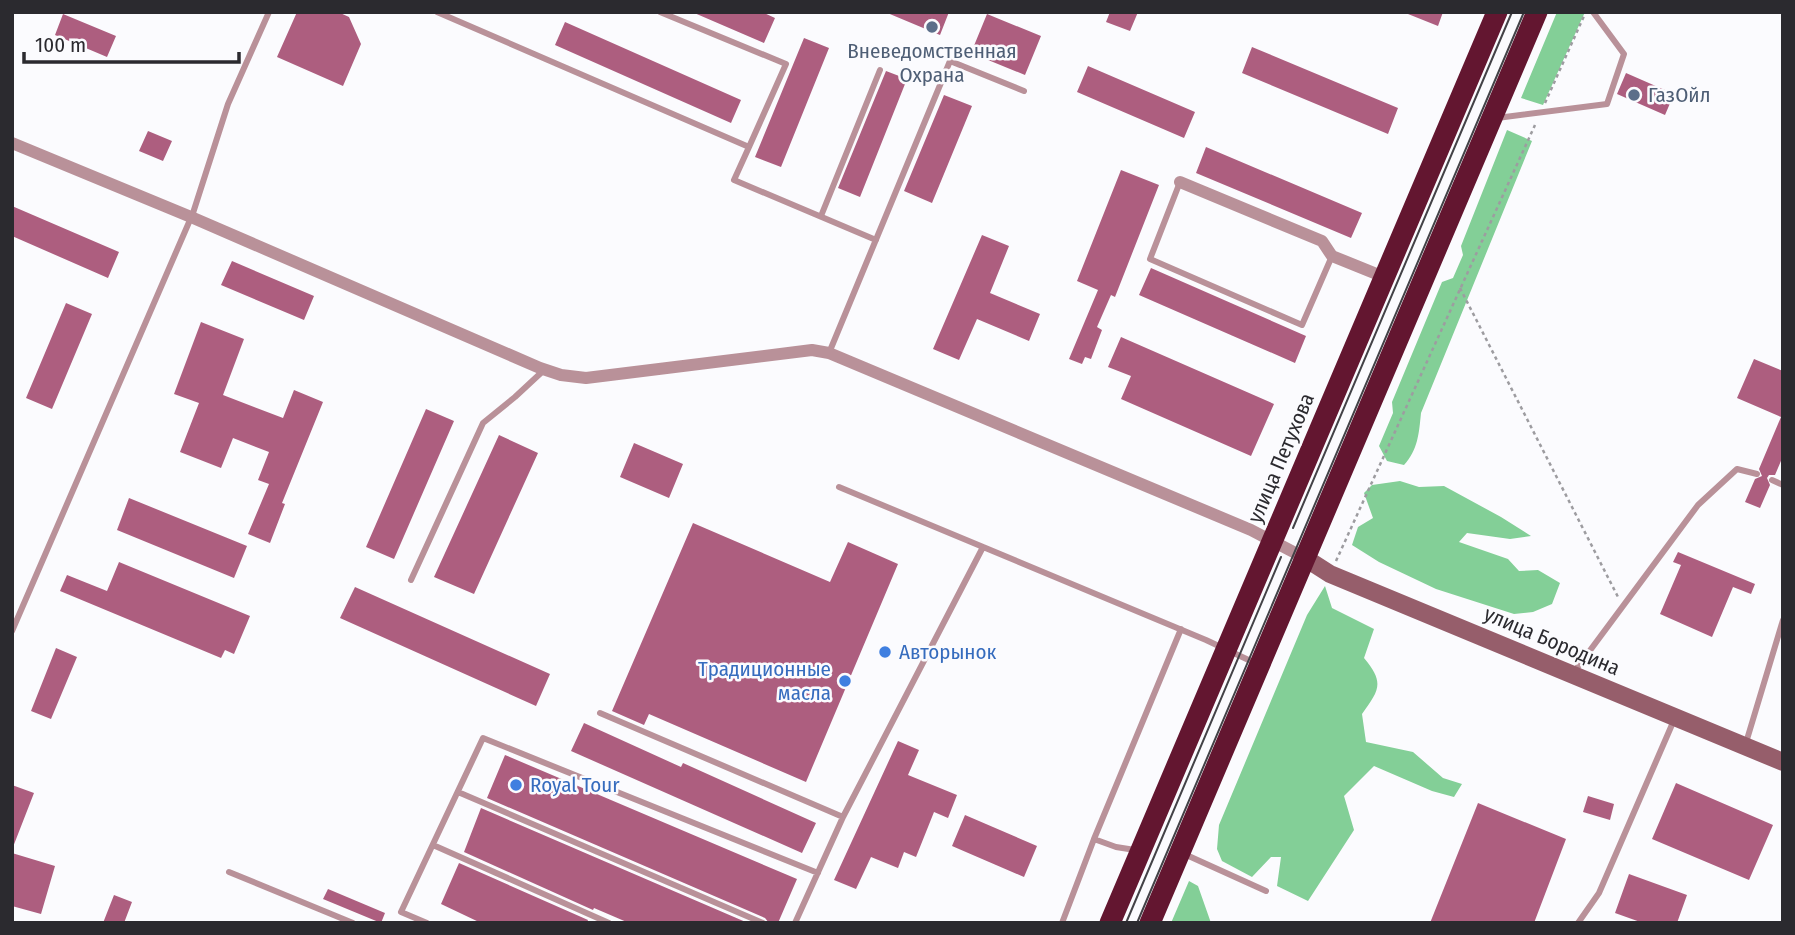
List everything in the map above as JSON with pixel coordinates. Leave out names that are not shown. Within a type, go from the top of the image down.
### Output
[{"type":"highway","name":"улица Петухова","points":[[1110,923],[1497,12]]},
{"type":"highway","points":[[1150,923],[1537,12]]},
{"type":"main road","name":"улица Бородина","points":[[1305,558],[1330,574],[1783,762]]},
{"type":"street","points":[[12,143],[561,375],[586,378],[812,351],[829,353],[1251,530],[1305,558]]},
{"type":"street","points":[[1181,182],[1322,241],[1332,256],[1384,277]]},
{"type":"lane","points":[[12,631],[191,217],[229,103],[269,12]]},
{"type":"lane","points":[[437,12],[749,147]]},
{"type":"lane","points":[[660,12],[786,64],[734,180],[876,240]]},
{"type":"lane","points":[[1492,119],[1607,104],[1623,54],[1593,12]]},
{"type":"lane","points":[[829,353],[950,61],[1024,91]]},
{"type":"lane","points":[[821,216],[880,70]]},
{"type":"lane","points":[[1181,182],[1150,259],[1301,325],[1332,256]]},
{"type":"lane","points":[[411,580],[483,423],[544,369]]},
{"type":"lane","points":[[1573,673],[1698,505],[1737,470],[1757,474]]},
{"type":"lane","points":[[1772,480],[1783,485]]},
{"type":"lane","points":[[839,487],[1181,629],[1259,665]]},
{"type":"lane","points":[[795,923],[844,817],[983,547]]},
{"type":"lane","points":[[1745,746],[1783,620]]},
{"type":"lane","points":[[1062,923],[1181,629]]},
{"type":"lane","points":[[600,713],[844,817]]},
{"type":"lane","points":[[1578,923],[1599,893],[1675,719]]},
{"type":"lane","points":[[427,923],[401,912],[483,738],[818,873]]},
{"type":"lane","points":[[458,792],[763,923]]},
{"type":"lane","points":[[1094,839],[1116,847],[1141,851]]},
{"type":"lane","points":[[433,845],[608,923]]},
{"type":"lane","points":[[1180,853],[1266,891]]},
{"type":"lane","points":[[229,872],[353,923]]},
{"type":"path","points":[[1330,574],[1585,12]]},
{"type":"path","points":[[1460,288],[1623,606]]},
{"type":"green space","points":[[1557,12],[1585,12],[1543,105],[1521,98]]},
{"type":"green space","points":[[1507,130],[1532,141],[1421,413],[1415,447],[1404,465],[1387,461],[1379,446],[1393,413],[1392,402],[1442,282],[1453,278],[1463,255],[1461,246]]},
{"type":"green space","points":[[1400,481],[1419,487],[1444,486],[1531,536],[1510,539],[1467,533],[1459,542],[1508,559],[1519,571],[1538,570],[1560,583],[1552,604],[1533,612],[1514,614],[1436,589],[1379,562],[1352,545],[1358,527],[1373,518],[1364,493],[1372,485]]},
{"type":"green space","points":[[1325,586],[1332,608],[1374,629],[1364,658],[1377,680],[1376,692],[1362,714],[1366,742],[1413,752],[1443,778],[1462,784],[1454,797],[1432,791],[1374,766],[1344,796],[1354,830],[1308,901],[1277,886],[1281,857],[1271,857],[1252,877],[1222,861],[1217,849],[1219,825],[1307,615]]},
{"type":"green space","points":[[1189,881],[1198,886],[1211,923],[1171,923]]},
{"type":"building","points":[[297,12],[338,12],[349,17],[361,44],[343,86],[277,57]]},
{"type":"building","points":[[692,12],[762,12],[775,18],[764,43]]},
{"type":"building","name":"Вневедомственная Охрана","points":[[885,12],[949,12],[940,35]]},
{"type":"building","points":[[1110,12],[1138,12],[1130,31],[1106,22]]},
{"type":"building","points":[[1403,12],[1443,12],[1438,26]]},
{"type":"building","points":[[63,14],[116,36],[107,57],[55,35]]},
{"type":"building","points":[[987,14],[1041,36],[1025,75],[971,53]]},
{"type":"building","points":[[565,22],[741,100],[731,123],[555,45]]},
{"type":"building","points":[[804,38],[829,48],[781,167],[755,157]]},
{"type":"building","points":[[1252,47],[1398,108],[1388,134],[1242,73]]},
{"type":"building","points":[[1088,66],[1195,112],[1184,138],[1077,92]]},
{"type":"building","points":[[886,71],[907,79],[860,197],[838,188]]},
{"type":"building","points":[[1626,73],[1674,94],[1665,115],[1617,94]]},
{"type":"building","points":[[944,95],[972,106],[932,203],[904,191]]},
{"type":"building","points":[[148,131],[172,141],[163,161],[139,151]]},
{"type":"building","points":[[1206,147],[1362,213],[1351,238],[1196,173]]},
{"type":"building","points":[[1121,170],[1159,185],[1115,297],[1111,295],[1097,327],[1102,330],[1091,359],[1085,357],[1082,364],[1069,359],[1098,290],[1077,281]]},
{"type":"building","points":[[12,206],[119,252],[108,278],[12,236]]},
{"type":"building","points":[[982,235],[1009,246],[990,293],[1040,314],[1029,341],[977,319],[959,360],[933,349]]},
{"type":"building","points":[[232,261],[314,296],[304,320],[221,285]]},
{"type":"building","points":[[1151,268],[1306,336],[1295,363],[1139,295]]},
{"type":"building","points":[[66,303],[92,314],[52,409],[26,398]]},
{"type":"building","points":[[201,322],[244,339],[223,395],[283,418],[294,390],[323,402],[282,503],[285,504],[270,543],[248,534],[269,484],[258,480],[269,452],[233,438],[221,468],[180,452],[199,403],[174,394]]},
{"type":"building","points":[[1121,337],[1274,404],[1251,456],[1121,399],[1131,376],[1108,367]]},
{"type":"building","points":[[1754,359],[1783,371],[1783,456],[1775,475],[1769,475],[1767,478],[1770,485],[1760,508],[1745,502],[1755,479],[1762,476],[1759,469],[1781,417],[1737,398]]},
{"type":"building","points":[[426,409],[454,421],[394,559],[366,547]]},
{"type":"building","points":[[499,435],[538,453],[474,594],[434,577]]},
{"type":"building","points":[[634,443],[683,464],[669,498],[620,477]]},
{"type":"building","points":[[129,498],[247,546],[234,578],[117,530]]},
{"type":"building","points":[[693,523],[830,582],[848,542],[898,564],[806,782],[649,714],[644,725],[612,711]]},
{"type":"building","points":[[1678,552],[1755,584],[1751,594],[1733,587],[1712,637],[1660,614],[1681,565],[1673,562]]},
{"type":"building","points":[[119,562],[250,616],[234,654],[225,650],[221,658],[60,591],[67,575],[107,591]]},
{"type":"building","points":[[355,587],[550,674],[536,706],[340,618]]},
{"type":"building","points":[[56,648],[77,657],[51,719],[31,711]]},
{"type":"building","points":[[584,723],[681,767],[683,763],[816,823],[802,853],[571,751]]},
{"type":"building","points":[[898,741],[919,750],[908,775],[957,795],[948,818],[934,812],[916,857],[904,852],[898,868],[871,857],[856,889],[834,880]]},
{"type":"building","points":[[505,755],[797,879],[778,923],[769,923],[765,918],[487,798]]},
{"type":"building","points":[[1676,783],[1773,825],[1749,880],[1652,839]]},
{"type":"building","points":[[12,785],[34,793],[13,847],[12,847]]},
{"type":"building","points":[[1588,796],[1614,804],[1610,820],[1583,812]]},
{"type":"building","points":[[1478,803],[1566,839],[1534,923],[1430,923]]},
{"type":"building","points":[[481,808],[748,923],[629,923],[594,908],[593,910],[464,852]]},
{"type":"building","points":[[965,815],[1037,846],[1024,877],[952,846]]},
{"type":"building","points":[[12,853],[55,866],[41,914],[12,906]]},
{"type":"building","points":[[459,863],[588,920],[587,923],[481,923],[441,904]]},
{"type":"building","points":[[1629,874],[1687,895],[1677,923],[1643,923],[1615,913]]},
{"type":"building","points":[[328,889],[385,913],[381,923],[323,899]]},
{"type":"building","points":[[114,895],[132,902],[124,923],[103,923]]},
{"type":"tram line","points":[[1293,528],[1512,12]]},
{"type":"tram line","points":[[1137,923],[1524,12]]},
{"type":"tram line","points":[[1126,923],[1281,557]]},
{"type":"place","name":"Вневедомственная Охрана","points":[[932,27]]},
{"type":"place","name":"ГазОйл","points":[[1634,95]]},
{"type":"place","name":"Авторынок","points":[[885,652]]},
{"type":"place","name":"Традиционные масла","points":[[845,681]]},
{"type":"place","name":"Royal Tour","points":[[516,785]]}]
